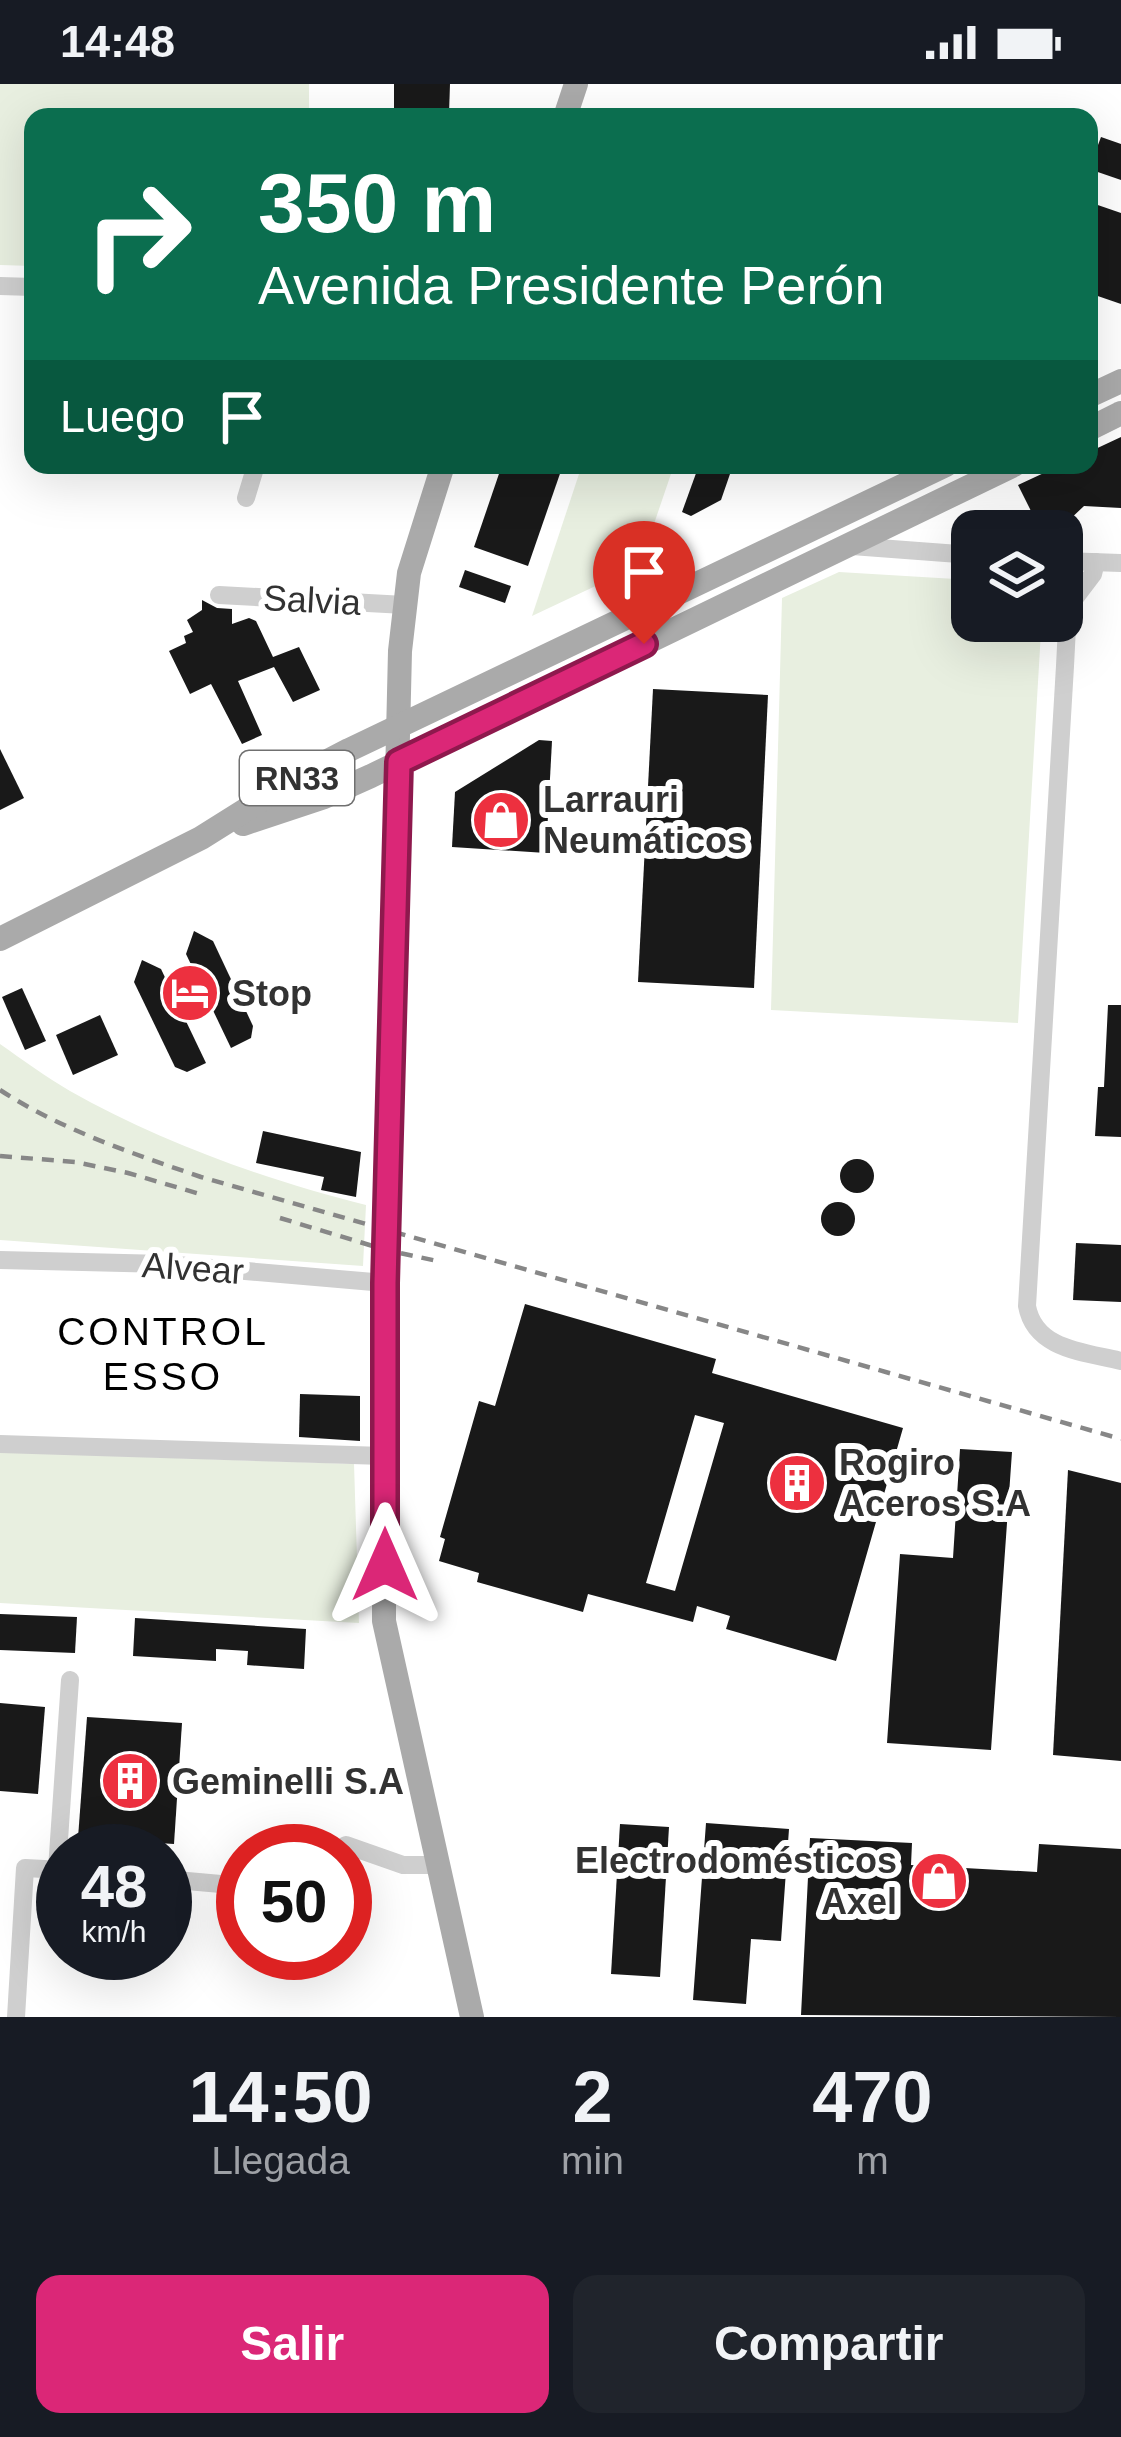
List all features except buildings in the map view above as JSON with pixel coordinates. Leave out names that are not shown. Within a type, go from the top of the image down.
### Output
[{"type":"main road","points":[[440,474],[409,573],[400,651],[385,1283],[384,1621],[472,2017]]},
{"type":"main road","name":"RN33","points":[[0,939],[201,838],[303,774],[927,474]]},
{"type":"main road","name":"RN33","points":[[201,838],[324,797],[995,474]]},
{"type":"street","points":[[246,498],[253,474]]},
{"type":"street","points":[[848,545],[951,553]]},
{"type":"street","points":[[1083,562],[1121,563]]},
{"type":"street","points":[[1083,584],[1093,574],[1096,562]]},
{"type":"street","name":"Salvia","points":[[219,595],[405,605]]},
{"type":"street","points":[[1063,642],[1027,1306],[1030,1321],[1056,1345],[1121,1361]]},
{"type":"street","name":"Alvear","points":[[0,1260],[165,1264],[385,1283]]},
{"type":"street","points":[[0,1444],[384,1456]]},
{"type":"street","points":[[62,1824],[70,1680]]},
{"type":"street","points":[[372,1854],[403,1864],[438,1865]]},
{"type":"street","points":[[16,2017],[9,1971],[25,1868],[36,1869]]},
{"type":"green space","points":[[0,84],[309,84],[309,108],[24,108],[24,266],[0,265]]},
{"type":"green space","points":[[579,474],[671,474],[640,565],[532,616]]},
{"type":"green space","points":[[839,572],[951,579],[951,642],[1040,642],[1018,1023],[771,1010],[782,598]]},
{"type":"green space","points":[[0,1044],[70,1091],[176,1143],[252,1172],[366,1205],[363,1266],[0,1240]]},
{"type":"green space","points":[[0,1452],[354,1464],[359,1623],[0,1603]]},
{"type":"railway","points":[[0,1090],[72,1129],[201,1177],[1121,1439]]},
{"type":"railway","points":[[0,1156],[75,1162],[200,1194]]},
{"type":"railway","points":[[280,1218],[442,1262]]},
{"type":"place","name":"Larrauri Neumáticos","points":[[501,820]]},
{"type":"place","name":"Stop","points":[[190,993]]},
{"type":"place","name":"Rogiro Aceros S.A","points":[[797,1483]]},
{"type":"place","name":"Geminelli S.A","points":[[130,1781]]},
{"type":"place","name":"Electrodomésticos Axel","points":[[939,1881]]},
{"type":"district","name":"CONTROL ESSO","points":[[163,1354]]},
{"type":"route","points":[[385,1565],[385,1283],[399,762],[644,644]]}]
